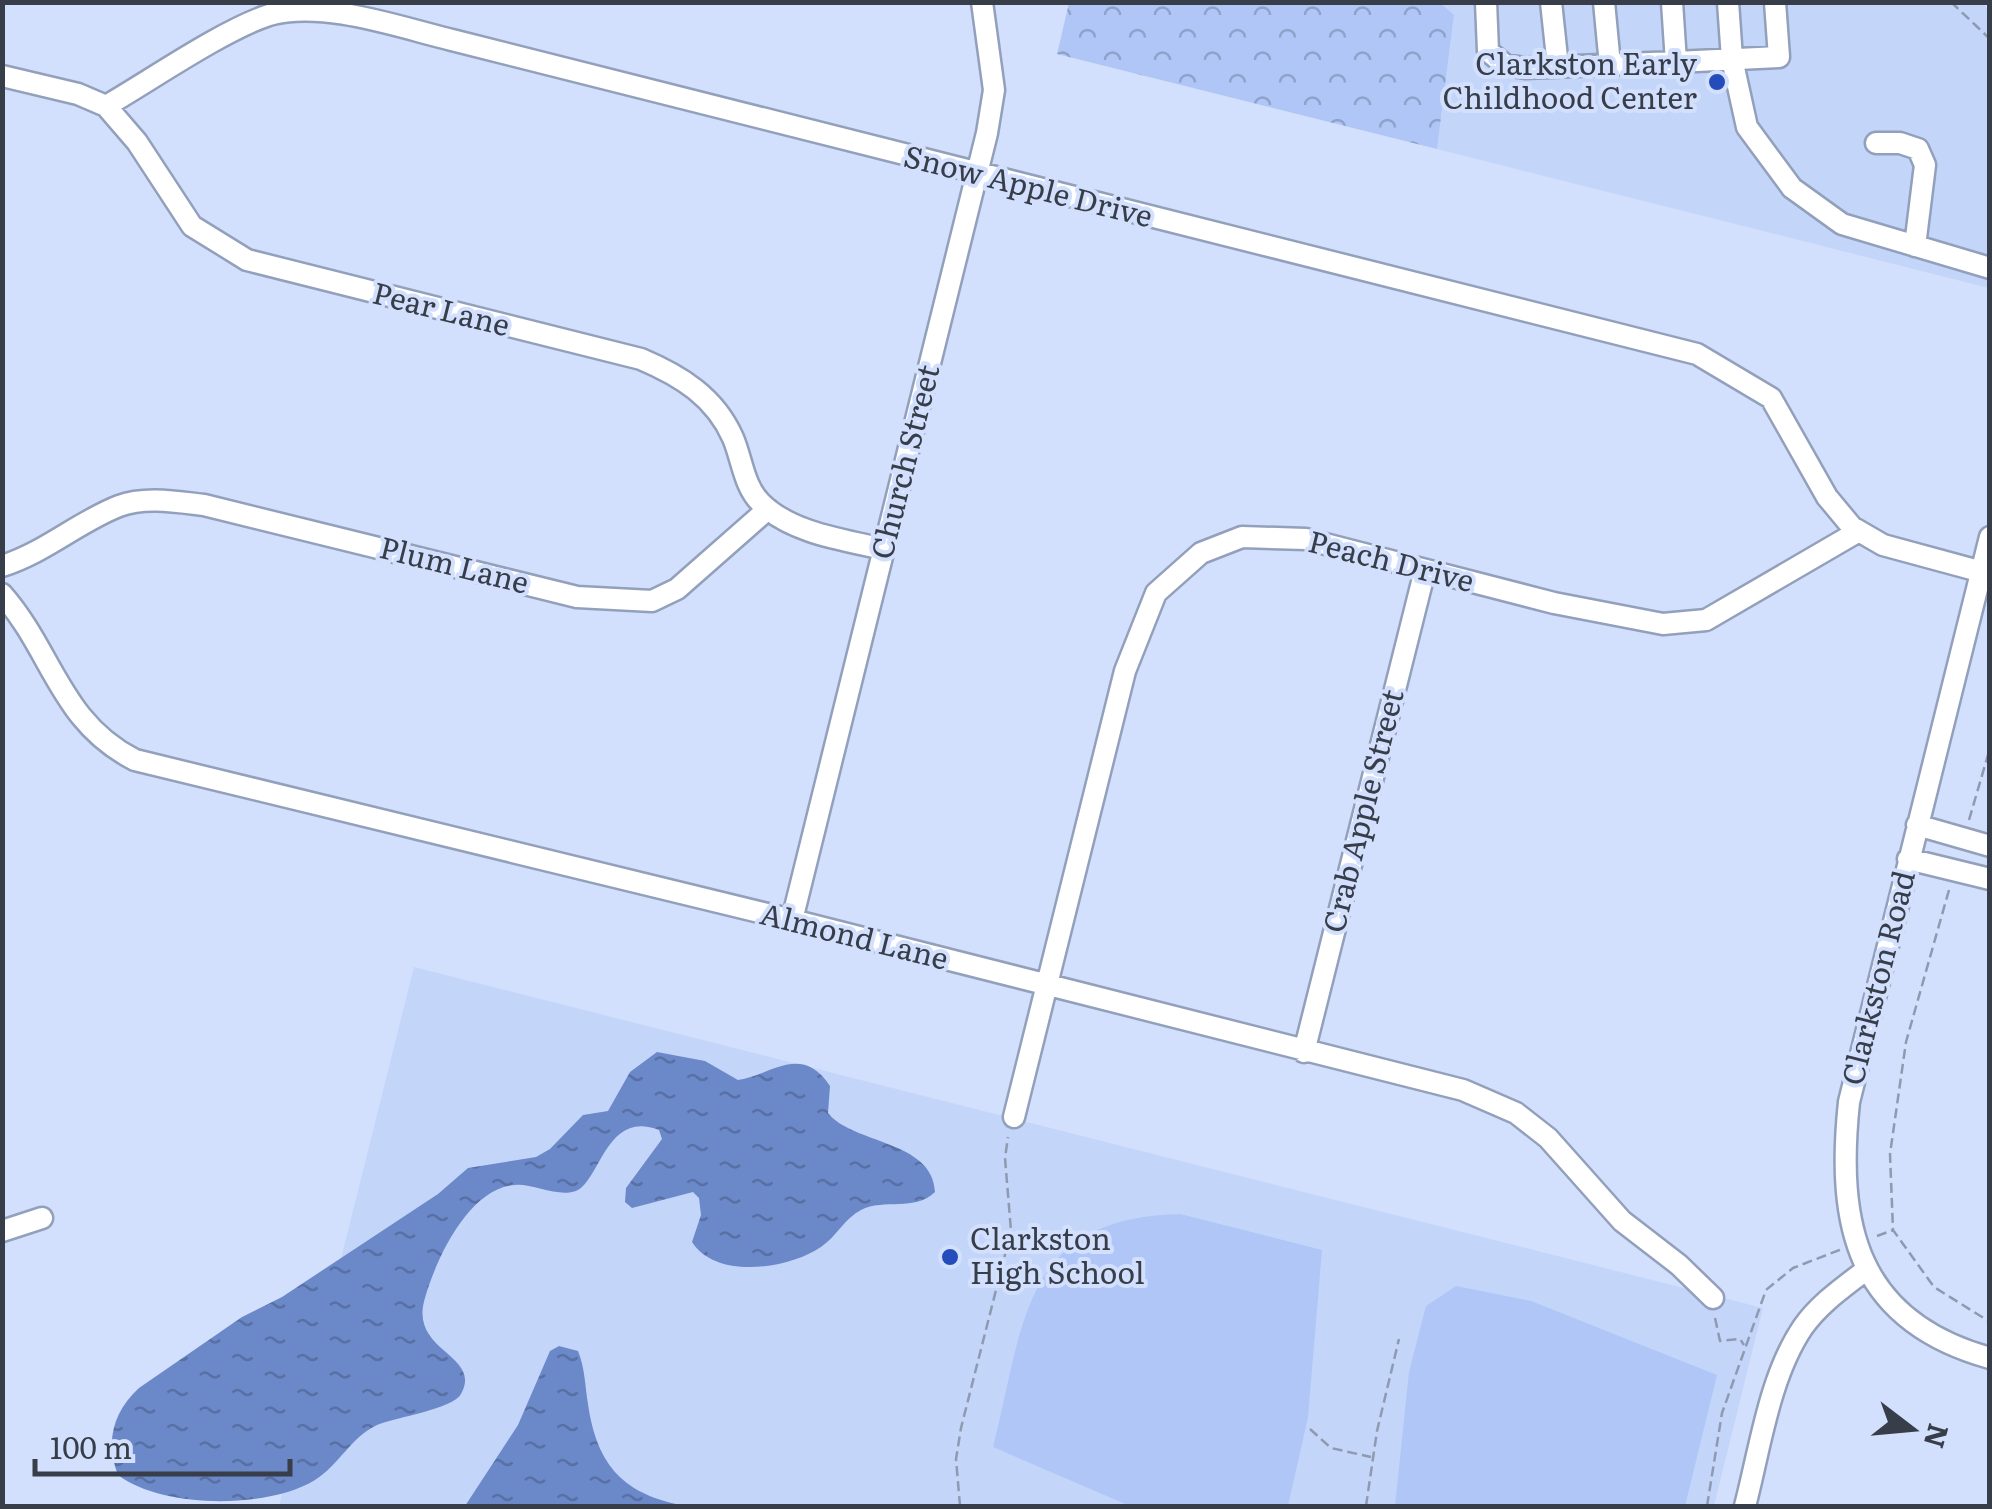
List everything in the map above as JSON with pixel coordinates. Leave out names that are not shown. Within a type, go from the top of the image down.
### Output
[{"type":"street","name":"Church Street","points":[[792,920],[978,175],[994,90],[982,2]]},
{"type":"street","points":[[1486,2],[1488,50],[1506,65],[1558,67],[1778,57],[1775,2]]},
{"type":"street","points":[[1551,2],[1558,67]]},
{"type":"street","points":[[1604,2],[1610,64]]},
{"type":"street","points":[[1672,2],[1676,62]]},
{"type":"street","points":[[1728,2],[1732,59],[1747,127],[1792,188],[1842,224],[1990,268]]},
{"type":"street","name":"Snow Apple Drive","points":[[106,106],[270,15],[302,11],[345,14],[452,40],[1697,354],[1770,398],[1827,497],[1859,531],[1883,544],[1985,572]]},
{"type":"street","points":[[2,76],[78,94],[106,106]]},
{"type":"street","name":"Pear Lane","points":[[106,106],[137,142],[192,226],[247,260],[641,359],[686,378],[718,412],[733,438],[750,486],[768,509]]},
{"type":"street","points":[[1876,143],[1900,143],[1918,149],[1925,165],[1915,246]]},
{"type":"street","name":"Plum Lane","points":[[2,566],[57,544],[122,504],[164,500],[204,504],[578,598],[638,603],[678,589],[768,509]]},
{"type":"street","points":[[768,509],[814,532],[884,548]]},
{"type":"street","name":"Peach Drive","points":[[1014,1117],[1125,671],[1156,593],[1202,553],[1242,537],[1306,539],[1624,619],[1677,622],[1706,620],[1724,611],[1795,565],[1859,531]]},
{"type":"street","name":"Clarkston Road","points":[[1990,537],[1985,572],[1916,826],[1849,1102],[1844,1150],[1846,1214],[1866,1269],[1897,1310],[1956,1348],[1990,1358]]},
{"type":"street","name":"Crab Apple Street","points":[[1304,1052],[1426,570]]},
{"type":"street","name":"Almond Lane","points":[[2,594],[79,718],[112,748],[135,760],[792,920],[1462,1090],[1516,1113],[1548,1138],[1622,1221],[1679,1264],[1713,1298]]},
{"type":"street","points":[[1916,826],[1990,846]]},
{"type":"street","points":[[1908,859],[1990,878]]},
{"type":"street","points":[[2,1231],[42,1218]]},
{"type":"street","points":[[1745,1506],[1773,1397],[1801,1330],[1822,1304],[1866,1269]]},
{"type":"path","points":[[1951,2],[1990,39]]},
{"type":"path","points":[[1964,839],[1990,748]]},
{"type":"path","points":[[1955,870],[1906,1042],[1890,1154],[1893,1230],[1934,1287],[1990,1322]]},
{"type":"path","points":[[960,1506],[956,1459],[961,1428],[1011,1231],[1005,1158],[1014,1117]]},
{"type":"path","points":[[1870,1239],[1893,1230]]},
{"type":"path","points":[[1707,1506],[1722,1413],[1766,1290],[1792,1268],[1830,1254]]},
{"type":"path","points":[[1713,1298],[1720,1342],[1740,1339],[1745,1346]]},
{"type":"path","points":[[1366,1506],[1399,1338]]},
{"type":"path","points":[[1310,1429],[1330,1448],[1373,1458]]},
{"type":"shaded area","name":"Clarkston Early Childhood Center","points":[[1439,3],[1983,3],[1990,13],[1989,288],[1437,149],[1454,16]]},
{"type":"shaded area","name":"Clarkston High School","points":[[414,967],[1763,1308],[1714,1506],[279,1506]]},
{"type":"green space","points":[[1439,2],[1454,15],[1437,149],[1057,54],[1069,3]]},
{"type":"green space","points":[[1180,1214],[1322,1250],[1308,1417],[1288,1506],[1130,1506],[993,1447],[1024,1319],[1039,1285],[1059,1257],[1088,1235],[1128,1220]]},
{"type":"green space","points":[[1456,1286],[1531,1301],[1717,1375],[1685,1506],[1395,1506],[1409,1372],[1426,1306]]},
{"type":"water","points":[[657,1052],[705,1061],[738,1080],[786,1065],[808,1066],[830,1086],[828,1113],[839,1123],[907,1152],[921,1162],[931,1175],[935,1192],[918,1202],[861,1210],[821,1247],[791,1261],[735,1266],[703,1254],[692,1242],[701,1215],[699,1198],[693,1192],[632,1208],[625,1202],[626,1188],[662,1139],[659,1130],[630,1128],[610,1144],[582,1187],[567,1193],[523,1185],[498,1189],[483,1198],[457,1228],[430,1282],[423,1316],[435,1342],[462,1370],[465,1381],[456,1399],[377,1425],[315,1480],[271,1496],[244,1500],[188,1499],[137,1486],[118,1475],[112,1451],[114,1428],[123,1407],[139,1388],[242,1317],[282,1297],[438,1194],[468,1168],[536,1157],[550,1149],[583,1115],[608,1111],[630,1072]]},
{"type":"water","points":[[559,1346],[578,1351],[592,1426],[607,1461],[631,1486],[686,1506],[465,1506],[518,1425],[550,1351]]},
{"type":"place","name":"Clarkston Early Childhood Center","points":[[1717,82]]},
{"type":"place","name":"Clarkston High School","points":[[950,1257]]}]
